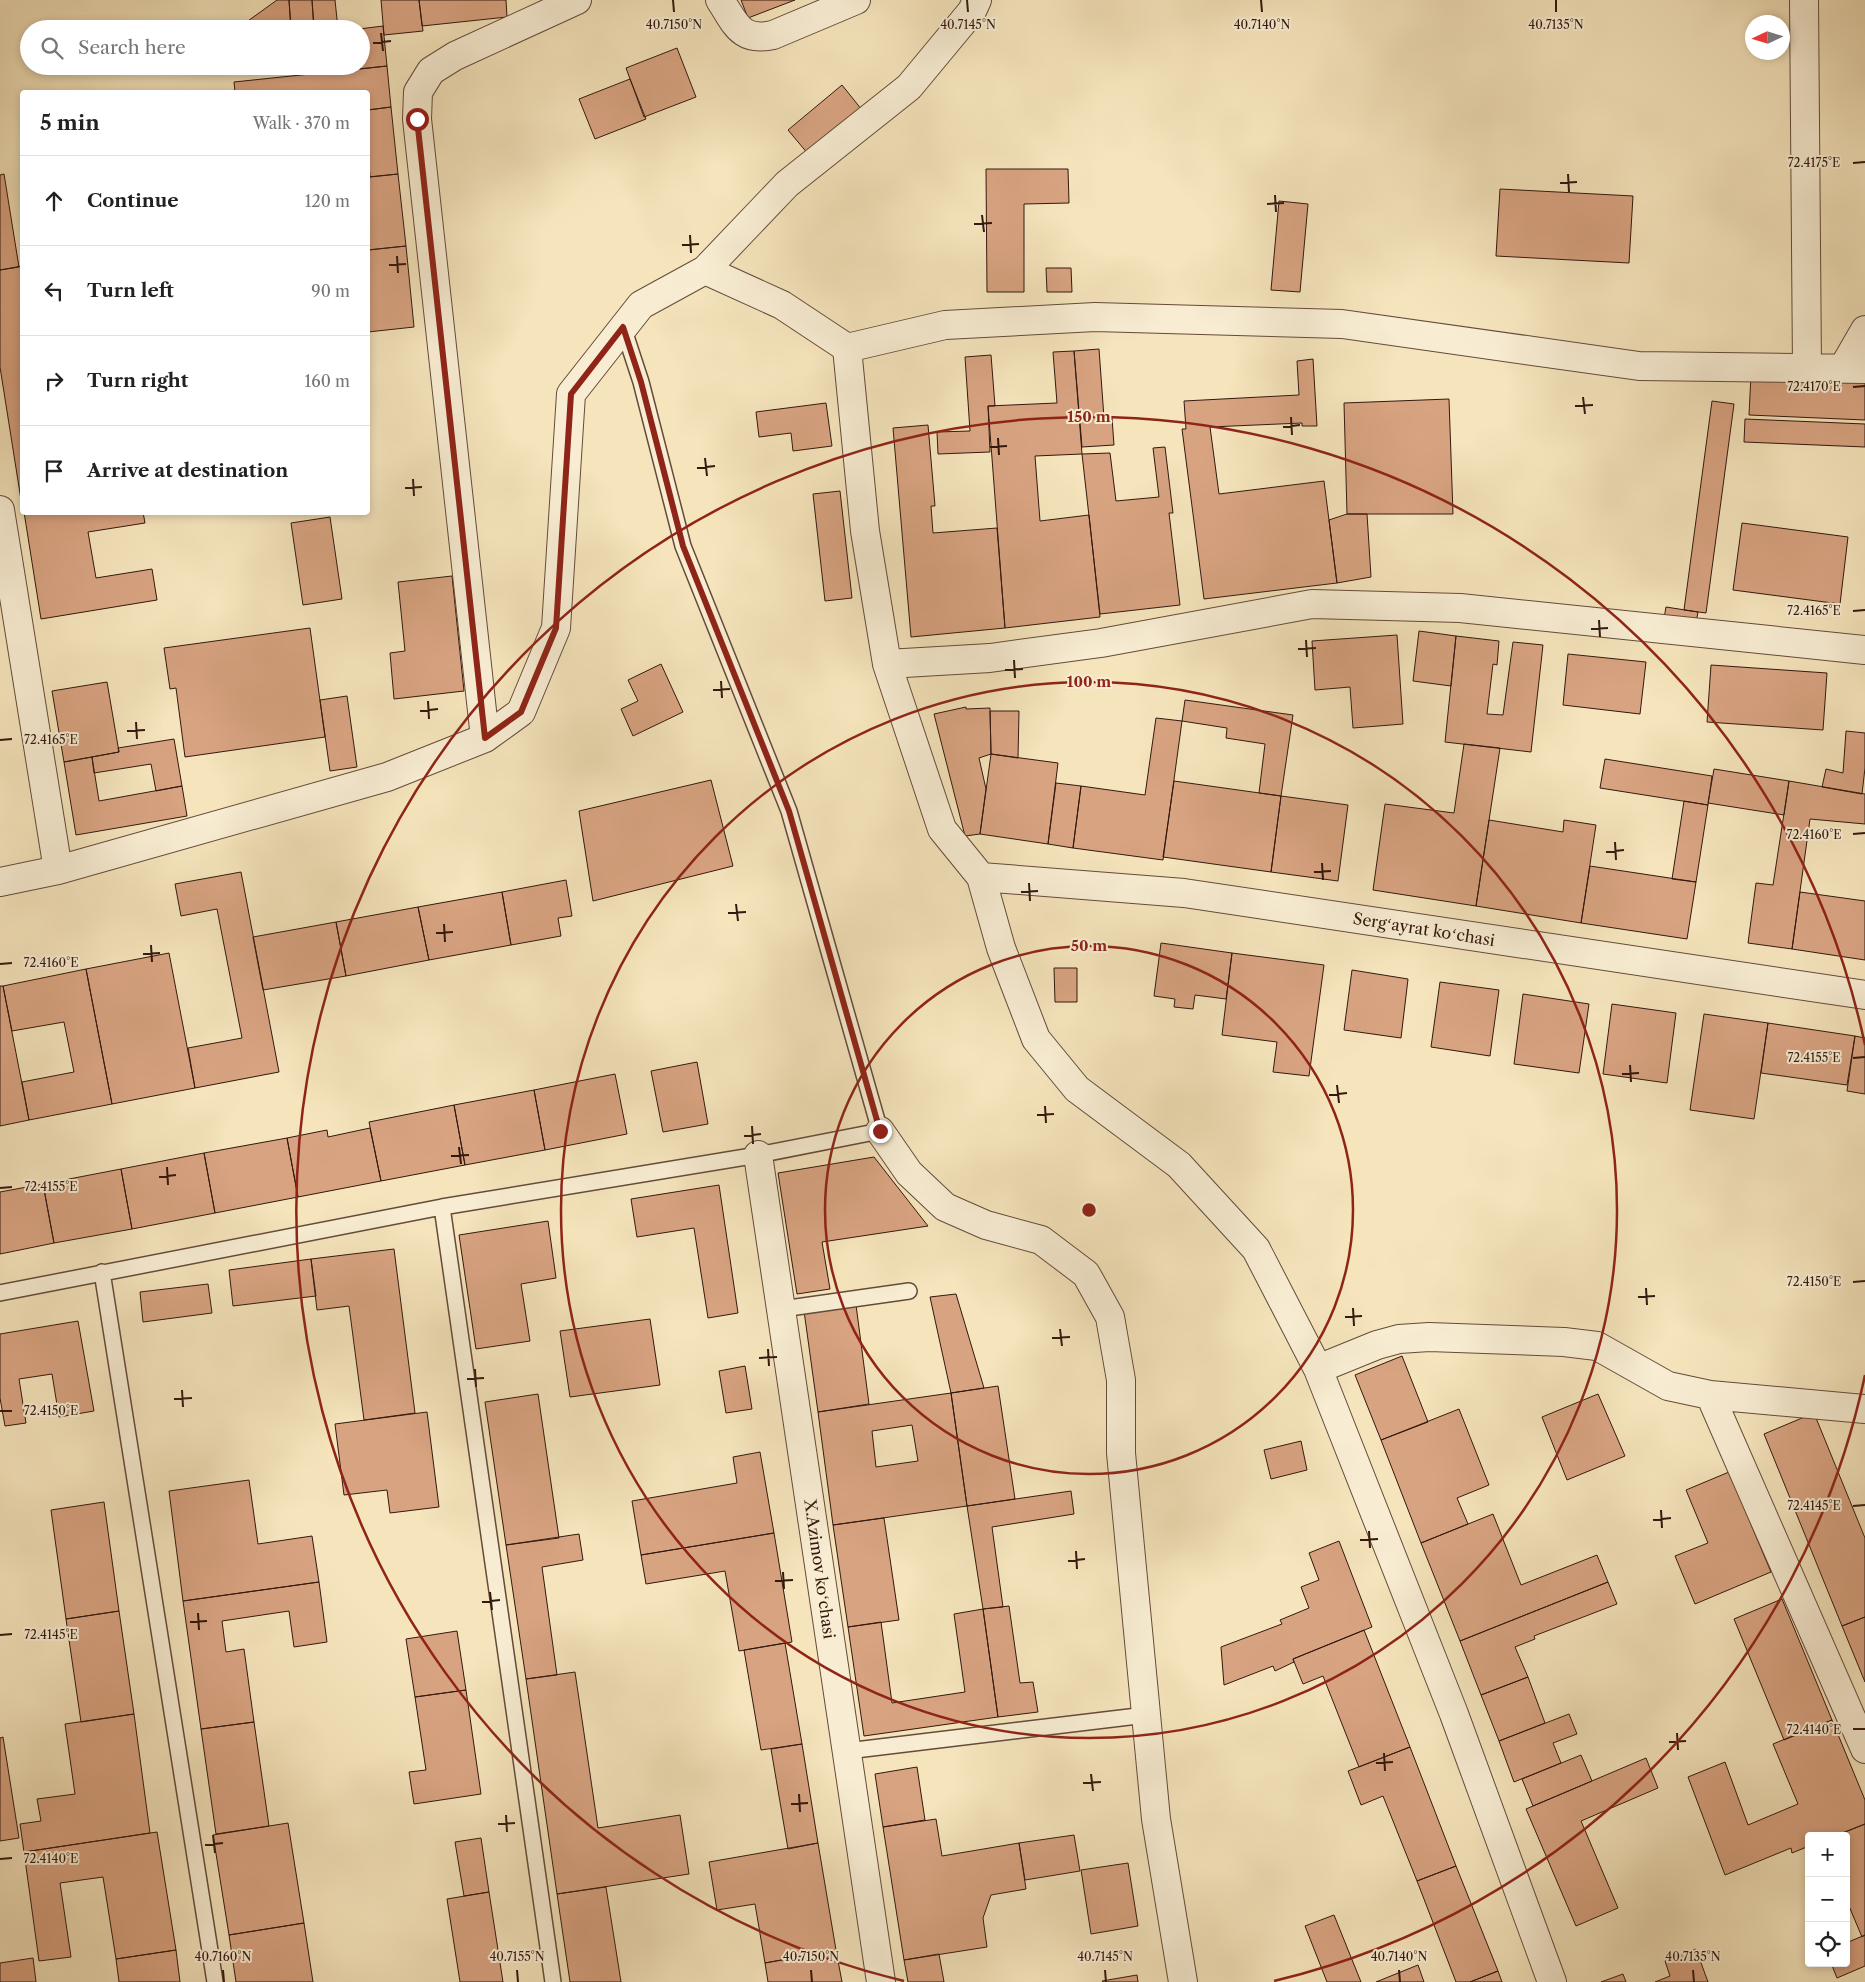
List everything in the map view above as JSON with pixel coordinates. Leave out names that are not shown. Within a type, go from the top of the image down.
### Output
[{"type":"street","points":[[485,738],[417,119],[418,92],[431,71],[455,56],[577,0]]},
{"type":"street","points":[[720,0],[746,34],[758,38],[773,35],[856,0]]},
{"type":"street","points":[[0,882],[58,870],[387,777],[485,738],[521,712],[556,628],[571,394],[641,305],[705,270],[787,184],[909,87],[972,12],[977,0]]},
{"type":"street","points":[[1804,0],[1807,368]]},
{"type":"street","points":[[705,270],[782,305],[847,348],[945,325],[1095,317],[1342,324],[1640,366],[1854,368],[1865,330]]},
{"type":"street","points":[[847,348],[864,532],[887,664],[942,829],[981,877],[1001,948],[1036,1039],[1077,1089],[1179,1165],[1256,1249],[1318,1369],[1454,1714],[1552,1982]]},
{"type":"street","points":[[0,510],[58,870]]},
{"type":"street","points":[[887,664],[990,658],[1101,643],[1312,604],[1460,608],[1865,650]]},
{"type":"street","name":"Sergʻayrat koʻchasi","points":[[981,877],[1184,893],[1865,995]]},
{"type":"street","points":[[880,1131],[909,1173],[945,1207],[986,1225],[1041,1240],[1086,1274],[1110,1317],[1121,1380],[1121,1453],[1156,1819],[1183,1982]]},
{"type":"street","name":"X.Azimov koʻchasi","points":[[758,1155],[881,1982]]},
{"type":"street","points":[[1318,1369],[1377,1345],[1399,1339],[1428,1337],[1564,1342],[1597,1346],[1668,1386],[1710,1395],[1865,1409]]},
{"type":"street","points":[[1710,1395],[1865,1749]]},
{"type":"lane","points":[[0,1293],[442,1207],[758,1155],[880,1131],[789,811],[683,546],[641,382],[623,327]]},
{"type":"lane","points":[[442,1207],[553,1982]]},
{"type":"lane","points":[[102,1272],[215,1982]]},
{"type":"lane","points":[[782,1309],[909,1291]]},
{"type":"lane","points":[[847,1752],[1146,1715]]},
{"type":"building","points":[[277,0],[289,0],[290,20],[249,20]]},
{"type":"building","points":[[289,0],[312,0],[313,20],[290,20]]},
{"type":"building","points":[[312,0],[335,0],[337,20],[313,20]]},
{"type":"building","points":[[381,0],[419,0],[423,31],[384,35]]},
{"type":"building","points":[[419,0],[506,0],[507,17],[422,26]]},
{"type":"building","points":[[741,0],[795,0],[748,18]]},
{"type":"building","points":[[383,26],[387,66],[370,68],[370,28]]},
{"type":"building","points":[[677,48],[696,97],[644,117],[626,68]]},
{"type":"building","points":[[387,66],[391,107],[370,110],[370,90],[235,90],[234,82],[301,75],[370,75],[370,68]]},
{"type":"building","points":[[630,79],[646,119],[595,139],[579,99]]},
{"type":"building","points":[[842,85],[862,110],[809,155],[788,130]]},
{"type":"building","points":[[391,107],[398,174],[370,177],[370,110]]},
{"type":"building","points":[[986,169],[1068,169],[1069,203],[1024,204],[1024,292],[987,292]]},
{"type":"building","points":[[4,174],[19,267],[0,270],[0,175]]},
{"type":"building","points":[[398,174],[406,246],[370,250],[370,177]]},
{"type":"building","points":[[1500,189],[1633,196],[1629,263],[1496,256]]},
{"type":"building","points":[[1279,201],[1308,204],[1300,292],[1271,290]]},
{"type":"building","points":[[406,246],[414,327],[370,332],[370,250]]},
{"type":"building","points":[[20,266],[20,493],[0,367],[0,270]]},
{"type":"building","points":[[1046,268],[1071,268],[1072,292],[1047,292]]},
{"type":"building","points":[[1099,349],[1104,418],[1112,418],[1114,445],[1082,447],[1074,351]]},
{"type":"building","points":[[1074,351],[1082,454],[1035,456],[1040,521],[1089,515],[1100,617],[1005,628],[988,406],[1057,403],[1053,352]]},
{"type":"building","points":[[991,355],[995,406],[988,406],[990,452],[938,454],[937,432],[970,431],[965,357]]},
{"type":"building","points":[[1313,359],[1317,426],[1302,426],[1302,423],[1210,427],[1219,494],[1324,481],[1337,583],[1204,599],[1182,429],[1186,429],[1184,401],[1299,395],[1297,361]]},
{"type":"building","points":[[1751,375],[1865,379],[1865,420],[1749,415]]},
{"type":"building","points":[[1449,399],[1453,514],[1347,514],[1344,403]]},
{"type":"building","points":[[1712,401],[1734,404],[1706,613],[1684,610]]},
{"type":"building","points":[[826,403],[832,446],[793,451],[791,433],[759,437],[756,412]]},
{"type":"building","points":[[1745,419],[1865,424],[1865,447],[1744,442]]},
{"type":"building","points":[[928,425],[935,506],[931,506],[933,533],[997,528],[1005,628],[911,637],[893,428]]},
{"type":"building","points":[[1165,447],[1173,513],[1169,513],[1180,605],[1100,614],[1082,454],[1110,453],[1116,501],[1159,497],[1153,448]]},
{"type":"building","points":[[840,491],[852,598],[825,601],[813,494]]},
{"type":"building","points":[[1347,514],[1367,514],[1371,577],[1337,583],[1329,520]]},
{"type":"building","points":[[24,515],[144,515],[145,523],[88,532],[96,578],[152,569],[157,600],[41,619]]},
{"type":"building","points":[[330,517],[342,599],[303,605],[291,523]]},
{"type":"building","points":[[1742,523],[1848,537],[1840,604],[1733,590]]},
{"type":"building","points":[[452,576],[464,691],[394,699],[390,653],[405,651],[398,582]]},
{"type":"building","points":[[1666,607],[1698,612],[1695,628],[1663,624]]},
{"type":"building","points":[[310,628],[325,737],[185,757],[176,688],[170,689],[164,648]]},
{"type":"building","points":[[1419,631],[1456,636],[1451,686],[1413,681]]},
{"type":"building","points":[[1397,635],[1403,724],[1353,728],[1350,687],[1315,690],[1312,641]]},
{"type":"building","points":[[1456,636],[1499,641],[1497,665],[1493,664],[1487,714],[1503,715],[1513,642],[1543,645],[1531,752],[1445,742]]},
{"type":"building","points":[[1568,654],[1646,662],[1640,714],[1563,705]]},
{"type":"building","points":[[661,664],[683,712],[633,736],[621,709],[638,701],[628,680]]},
{"type":"building","points":[[1711,665],[1827,673],[1823,730],[1707,722]]},
{"type":"building","points":[[107,682],[119,752],[64,762],[52,691]]},
{"type":"building","points":[[347,696],[357,767],[330,771],[320,700]]},
{"type":"building","points":[[1185,700],[1293,715],[1281,796],[1259,793],[1265,744],[1226,738],[1227,728],[1182,721]]},
{"type":"building","points":[[966,707],[966,709],[990,708],[991,754],[979,758],[986,789],[980,834],[965,836],[934,714]]},
{"type":"building","points":[[990,711],[1019,711],[1018,758],[991,754]]},
{"type":"building","points":[[1156,718],[1182,721],[1163,860],[1073,848],[1081,786],[1145,795]]},
{"type":"building","points":[[1846,731],[1865,733],[1865,768],[1862,794],[1822,787],[1826,769],[1843,773]]},
{"type":"building","points":[[174,739],[182,786],[156,791],[151,764],[94,773],[92,757],[119,752],[118,748]]},
{"type":"building","points":[[1464,744],[1500,748],[1476,906],[1373,890],[1385,804],[1454,813]]},
{"type":"building","points":[[991,754],[1058,763],[1048,844],[980,834]]},
{"type":"building","points":[[92,757],[99,801],[182,786],[187,816],[76,835],[64,762]]},
{"type":"building","points":[[1605,759],[1712,776],[1708,805],[1600,788]]},
{"type":"building","points":[[1714,769],[1789,781],[1784,815],[1708,803]]},
{"type":"building","points":[[711,780],[733,866],[593,901],[579,811]]},
{"type":"building","points":[[1174,781],[1281,796],[1271,872],[1163,857]]},
{"type":"building","points":[[1789,781],[1865,794],[1865,824],[1810,819],[1792,949],[1748,943],[1756,883],[1773,885]]},
{"type":"building","points":[[1056,783],[1081,786],[1073,848],[1048,844]]},
{"type":"building","points":[[1281,796],[1348,805],[1338,881],[1271,872]]},
{"type":"building","points":[[1684,801],[1708,805],[1696,882],[1672,879]]},
{"type":"building","points":[[1489,820],[1563,832],[1564,820],[1596,825],[1581,923],[1476,906]]},
{"type":"building","points":[[1590,866],[1696,882],[1687,939],[1581,923]]},
{"type":"building","points":[[241,872],[279,1072],[195,1088],[188,1048],[242,1038],[217,909],[181,916],[175,884]]},
{"type":"building","points":[[566,880],[572,916],[558,918],[561,936],[511,945],[502,892]]},
{"type":"building","points":[[502,892],[511,945],[429,960],[418,907]]},
{"type":"building","points":[[1800,892],[1865,901],[1865,960],[1792,949]]},
{"type":"building","points":[[418,907],[429,960],[346,976],[336,922]]},
{"type":"building","points":[[336,922],[346,976],[263,990],[253,937]]},
{"type":"building","points":[[1161,943],[1232,953],[1226,999],[1195,995],[1193,1009],[1174,1007],[1175,999],[1154,996]]},
{"type":"building","points":[[169,953],[195,1088],[112,1104],[86,969]]},
{"type":"building","points":[[1232,953],[1324,965],[1309,1076],[1273,1072],[1277,1042],[1222,1035]]},
{"type":"building","points":[[1054,968],[1077,968],[1077,1002],[1055,1002]]},
{"type":"building","points":[[86,969],[112,1104],[29,1120],[22,1082],[74,1072],[64,1022],[12,1031],[3,986]]},
{"type":"building","points":[[1352,970],[1408,979],[1401,1038],[1344,1030]]},
{"type":"building","points":[[1440,982],[1499,990],[1490,1056],[1431,1047]]},
{"type":"building","points":[[0,986],[3,986],[29,1120],[0,1126]]},
{"type":"building","points":[[1523,994],[1589,1004],[1579,1073],[1514,1064]]},
{"type":"building","points":[[1612,1004],[1676,1013],[1667,1083],[1603,1074]]},
{"type":"building","points":[[1704,1014],[1768,1023],[1754,1119],[1690,1110]]},
{"type":"building","points":[[1768,1023],[1855,1036],[1847,1085],[1761,1073]]},
{"type":"building","points":[[1855,1036],[1865,1038],[1865,1094],[1847,1091]]},
{"type":"building","points":[[697,1062],[708,1124],[663,1132],[651,1071]]},
{"type":"building","points":[[615,1074],[627,1134],[545,1150],[534,1090]]},
{"type":"building","points":[[534,1090],[545,1150],[465,1165],[454,1105]]},
{"type":"building","points":[[454,1105],[465,1165],[381,1181],[369,1122]]},
{"type":"building","points":[[370,1128],[381,1181],[298,1197],[287,1138],[327,1130],[328,1137]]},
{"type":"building","points":[[287,1138],[298,1197],[215,1213],[204,1153]]},
{"type":"building","points":[[204,1153],[215,1213],[132,1229],[121,1169]]},
{"type":"building","points":[[874,1157],[928,1226],[822,1242],[830,1289],[797,1294],[778,1173]]},
{"type":"building","points":[[121,1169],[132,1229],[54,1243],[43,1184]]},
{"type":"building","points":[[43,1184],[54,1243],[0,1254],[0,1192]]},
{"type":"building","points":[[719,1185],[738,1313],[708,1318],[694,1228],[637,1237],[631,1199]]},
{"type":"building","points":[[548,1221],[556,1278],[521,1284],[530,1341],[476,1349],[459,1235]]},
{"type":"building","points":[[394,1249],[415,1413],[364,1420],[349,1306],[317,1310],[311,1259]]},
{"type":"building","points":[[311,1259],[316,1296],[233,1306],[229,1270]]},
{"type":"building","points":[[208,1284],[212,1313],[143,1322],[140,1292]]},
{"type":"building","points":[[956,1294],[984,1388],[951,1393],[930,1297]]},
{"type":"building","points":[[856,1305],[869,1404],[818,1412],[804,1311]]},
{"type":"building","points":[[650,1319],[660,1385],[570,1397],[560,1331]]},
{"type":"building","points":[[78,1321],[94,1411],[59,1417],[52,1374],[19,1379],[26,1423],[5,1426],[0,1398],[0,1334]]},
{"type":"building","points":[[1402,1356],[1428,1422],[1381,1440],[1355,1375]]},
{"type":"building","points":[[745,1366],[752,1409],[726,1413],[719,1371]]},
{"type":"building","points":[[998,1386],[1015,1499],[967,1506],[951,1393]]},
{"type":"building","points":[[951,1393],[967,1506],[833,1525],[818,1412]],"holes":[[[912,1425],[918,1461],[876,1467],[872,1431]]]},
{"type":"building","points":[[538,1394],[559,1538],[506,1545],[485,1402]]},
{"type":"building","points":[[1598,1394],[1625,1456],[1567,1480],[1542,1417]]},
{"type":"building","points":[[1459,1409],[1489,1485],[1457,1498],[1468,1524],[1421,1543],[1381,1440]]},
{"type":"building","points":[[427,1412],[439,1507],[390,1513],[387,1490],[344,1495],[335,1424]]},
{"type":"building","points":[[1814,1413],[1865,1538],[1865,1617],[1842,1626],[1764,1434]]},
{"type":"building","points":[[1301,1441],[1307,1470],[1271,1479],[1264,1450]]},
{"type":"building","points":[[760,1452],[774,1533],[641,1555],[632,1501],[737,1483],[733,1457]]},
{"type":"building","points":[[1729,1472],[1771,1572],[1695,1604],[1675,1556],[1708,1543],[1686,1490]]},
{"type":"building","points":[[249,1480],[258,1544],[312,1536],[319,1582],[183,1601],[169,1491]]},
{"type":"building","points":[[1071,1491],[1074,1514],[992,1527],[1003,1607],[983,1609],[967,1506]]},
{"type":"building","points":[[104,1502],[119,1611],[66,1619],[51,1510]]},
{"type":"building","points":[[1493,1514],[1521,1585],[1597,1555],[1608,1582],[1460,1641],[1421,1543]]},
{"type":"building","points":[[884,1518],[899,1620],[848,1627],[833,1525]]},
{"type":"building","points":[[774,1533],[792,1642],[739,1651],[725,1571],[646,1584],[641,1555]]},
{"type":"building","points":[[579,1534],[583,1560],[542,1567],[557,1675],[526,1679],[506,1545]]},
{"type":"building","points":[[1339,1541],[1372,1627],[1293,1659],[1294,1662],[1275,1671],[1273,1666],[1224,1685],[1221,1647],[1282,1624],[1280,1620],[1309,1608],[1301,1587],[1319,1580],[1309,1553]]},
{"type":"building","points":[[319,1582],[327,1642],[294,1647],[289,1611],[222,1621],[226,1652],[244,1649],[254,1722],[201,1729],[183,1601]]},
{"type":"building","points":[[1608,1582],[1617,1604],[1534,1636],[1535,1639],[1515,1647],[1528,1677],[1481,1695],[1460,1641]]},
{"type":"building","points":[[1782,1599],[1832,1720],[1784,1740],[1734,1619]]},
{"type":"building","points":[[1009,1606],[1020,1683],[1033,1682],[1038,1712],[998,1717],[983,1609]]},
{"type":"building","points":[[983,1609],[998,1717],[864,1736],[848,1627],[881,1622],[892,1703],[965,1692],[954,1614]]},
{"type":"building","points":[[119,1611],[134,1714],[81,1722],[66,1619]]},
{"type":"building","points":[[1865,1617],[1865,1682],[1842,1626]]},
{"type":"building","points":[[1364,1630],[1410,1747],[1359,1767],[1323,1676],[1303,1684],[1293,1659]]},
{"type":"building","points":[[457,1631],[466,1690],[415,1697],[406,1639]]},
{"type":"building","points":[[785,1643],[802,1744],[761,1750],[744,1650]]},
{"type":"building","points":[[575,1672],[598,1828],[680,1815],[689,1874],[557,1894],[526,1679]]},
{"type":"building","points":[[1528,1677],[1545,1723],[1499,1741],[1481,1695]]},
{"type":"building","points":[[466,1690],[481,1794],[414,1804],[409,1772],[426,1770],[415,1697]]},
{"type":"building","points":[[134,1714],[150,1833],[24,1852],[20,1824],[41,1821],[37,1799],[75,1794],[65,1724]]},
{"type":"building","points":[[1569,1714],[1577,1734],[1553,1743],[1561,1763],[1514,1782],[1499,1741]]},
{"type":"building","points":[[1832,1720],[1865,1800],[1865,1824],[1845,1832],[1805,1832],[1805,1848],[1792,1853],[1791,1848],[1725,1875],[1688,1777],[1725,1762],[1748,1825],[1798,1804],[1773,1744]]},
{"type":"building","points":[[254,1722],[269,1826],[216,1834],[201,1729]]},
{"type":"building","points":[[3,1737],[19,1838],[0,1841],[0,1738]]},
{"type":"building","points":[[802,1744],[818,1843],[788,1849],[771,1749]]},
{"type":"building","points":[[1410,1747],[1456,1866],[1417,1881],[1383,1796],[1361,1805],[1348,1771]]},
{"type":"building","points":[[1581,1755],[1592,1781],[1533,1806],[1522,1779]]},
{"type":"building","points":[[1646,1758],[1658,1788],[1581,1821],[1618,1908],[1576,1926],[1526,1809]]},
{"type":"building","points":[[917,1767],[925,1820],[883,1827],[875,1774]]},
{"type":"building","points":[[936,1819],[942,1856],[1019,1843],[1026,1889],[991,1895],[983,1918],[987,1947],[904,1960],[883,1827]]},
{"type":"building","points":[[288,1823],[304,1923],[229,1935],[213,1835]]},
{"type":"building","points":[[1865,1824],[1865,1935],[1862,1937],[1850,1908],[1850,1832],[1845,1832]]},
{"type":"building","points":[[157,1832],[176,1950],[116,1959],[103,1877],[60,1883],[71,1957],[39,1961],[24,1852]]},
{"type":"building","points":[[1074,1835],[1080,1871],[1025,1880],[1019,1843]]},
{"type":"building","points":[[481,1838],[489,1892],[464,1896],[455,1842]]},
{"type":"building","points":[[818,1843],[836,1950],[765,1963],[755,1904],[717,1910],[709,1862]]},
{"type":"building","points":[[1128,1863],[1138,1926],[1091,1934],[1081,1870]]},
{"type":"building","points":[[1456,1866],[1498,1971],[1470,1982],[1456,1982],[1417,1881]]},
{"type":"building","points":[[606,1887],[621,1982],[570,1982],[557,1894]]},
{"type":"building","points":[[489,1892],[503,1982],[460,1982],[447,1899]]},
{"type":"building","points":[[1334,1915],[1361,1982],[1327,1982],[1305,1926]]},
{"type":"building","points":[[304,1923],[313,1982],[236,1982],[229,1935]]},
{"type":"building","points":[[1865,1935],[1865,1966],[1837,1978],[1833,1967],[1850,1967],[1850,1941]]},
{"type":"building","points":[[1696,1949],[1708,1982],[1655,1982],[1670,1976],[1665,1961]]},
{"type":"building","points":[[176,1950],[180,1982],[119,1982],[116,1959]]},
{"type":"building","points":[[836,1950],[842,1982],[768,1982],[765,1963]]},
{"type":"building","points":[[939,1954],[944,1982],[908,1982],[904,1960]]},
{"type":"building","points":[[33,1958],[36,1982],[0,1982],[0,1963]]},
{"type":"building","points":[[1418,1965],[1424,1982],[1376,1982]]},
{"type":"building","points":[[1498,1971],[1502,1982],[1470,1982]]},
{"type":"building","points":[[1623,1974],[1626,1982],[1601,1982]]},
{"type":"building","points":[[1137,1975],[1138,1982],[1102,1981]]},
{"type":"route","points":[[417,119],[485,738],[521,712],[556,628],[571,394],[623,327],[641,382],[683,546],[789,811],[880,1131]]}]
